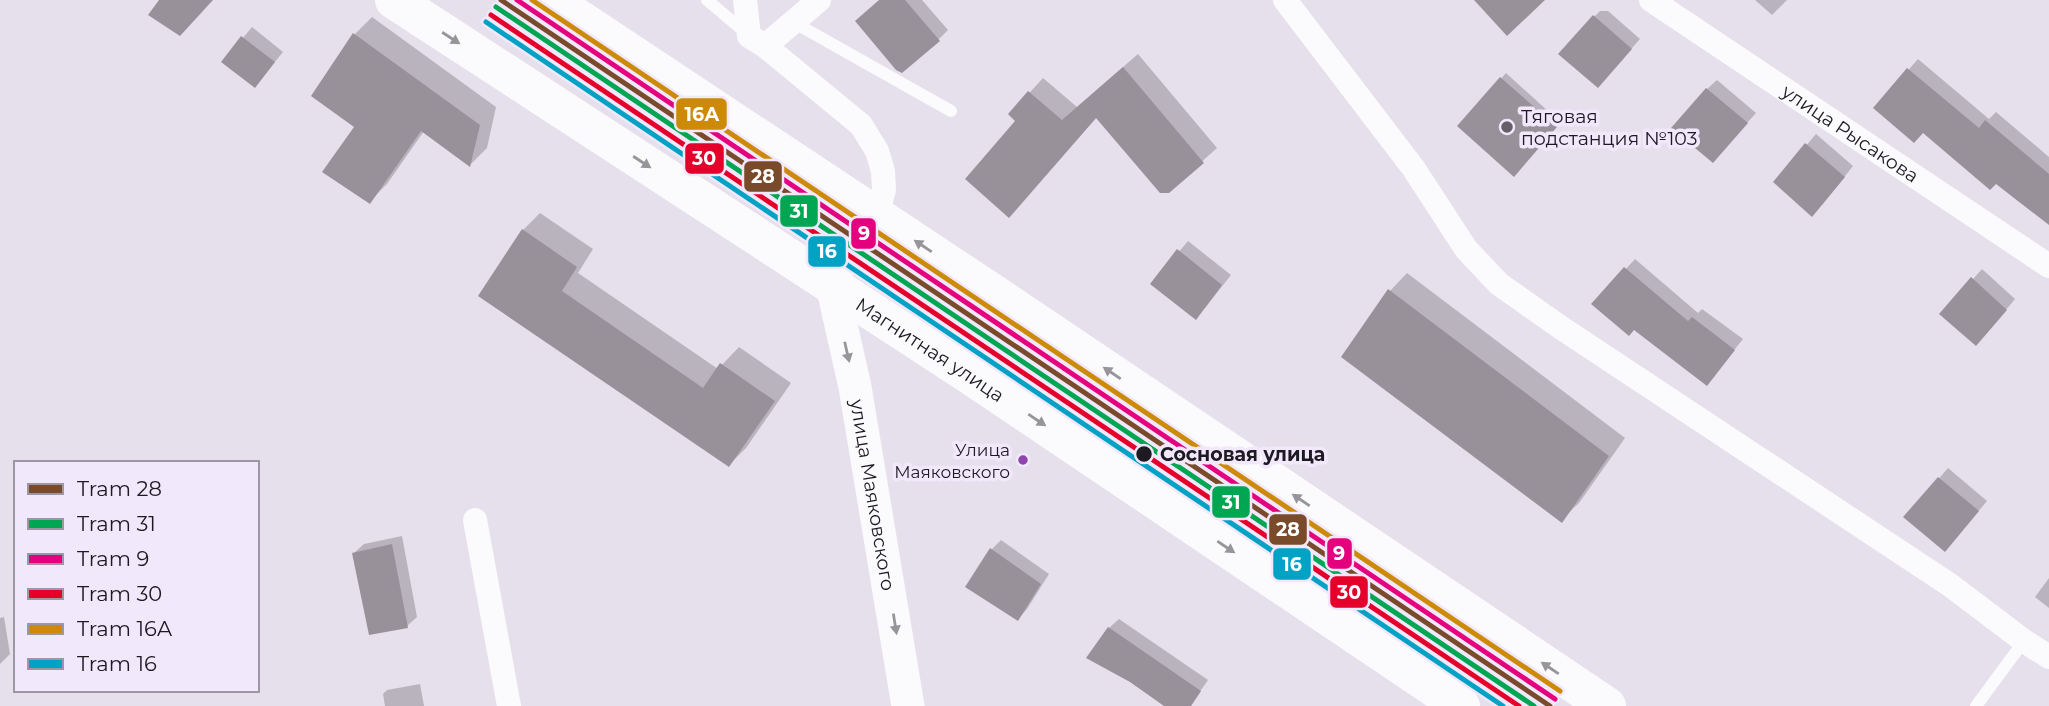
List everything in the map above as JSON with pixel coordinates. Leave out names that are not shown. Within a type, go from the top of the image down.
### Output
[{"type":"main road","name":"Магнитная улица","points":[[394,0],[977,380],[1461,706]]},
{"type":"main road","points":[[551,0],[1607,706]]},
{"type":"main road","name":"улица Маяковского","points":[[832,285],[855,387],[908,706]]},
{"type":"street","points":[[745,0],[757,41],[861,125],[877,151],[883,171],[884,190],[877,216],[832,285]]},
{"type":"street","points":[[757,41],[793,22],[820,0]]},
{"type":"street","points":[[1286,0],[1414,169],[1466,249],[1499,284],[1950,585],[2049,657]]},
{"type":"street","name":"улица Рысакова","points":[[1651,0],[2049,266]]},
{"type":"street","points":[[475,520],[509,706]]},
{"type":"lane","points":[[707,0],[757,41]]},
{"type":"lane","points":[[793,22],[951,111]]},
{"type":"lane","points":[[1976,706],[2024,641]]},
{"type":"building","points":[[159,0],[213,0],[180,36],[148,15]]},
{"type":"building","points":[[879,0],[905,0],[940,41],[902,73],[896,70],[855,21]]},
{"type":"building","points":[[1474,0],[1545,0],[1507,36]]},
{"type":"building","points":[[1593,15],[1632,49],[1598,88],[1558,54]]},
{"type":"building","points":[[353,33],[480,125],[470,167],[421,131],[370,204],[322,172],[354,127],[311,96]]},
{"type":"building","points":[[241,36],[275,62],[255,88],[221,62]]},
{"type":"building","points":[[1123,67],[1204,163],[1169,193],[1160,193],[1096,118],[1009,218],[965,179],[1015,121],[1008,114],[1028,91],[1062,120]]},
{"type":"building","points":[[1907,68],[1979,128],[1985,120],[2049,174],[2049,225],[1996,184],[1990,190],[1923,133],[1914,143],[1873,108]]},
{"type":"building","name":"Тяговая подстанция №103","points":[[1500,77],[1557,127],[1514,177],[1457,126]]},
{"type":"building","points":[[1706,88],[1748,123],[1713,163],[1671,128]]},
{"type":"building","points":[[1805,143],[1845,177],[1812,217],[1773,182]]},
{"type":"building","points":[[522,229],[577,267],[562,291],[703,388],[720,363],[775,401],[729,467],[478,296]]},
{"type":"building","points":[[1177,249],[1222,285],[1196,320],[1150,284]]},
{"type":"building","points":[[1624,267],[1688,321],[1692,317],[1735,350],[1707,386],[1634,330],[1629,336],[1591,304]]},
{"type":"building","points":[[1971,277],[2007,310],[1976,346],[1939,314]]},
{"type":"building","points":[[1388,289],[1609,456],[1562,523],[1341,357]]},
{"type":"building","points":[[1938,477],[1979,511],[1945,552],[1903,517]]},
{"type":"building","points":[[392,544],[408,628],[369,635],[352,553]]},
{"type":"building","points":[[990,548],[1041,584],[1018,621],[965,587]]},
{"type":"building","points":[[1108,627],[1201,691],[1191,706],[1164,706],[1130,682],[1086,658]]},
{"type":"tram line","name":"28","points":[[501,0],[1550,706]]},
{"type":"tram line","name":"9","points":[[517,0],[1555,699]]},
{"type":"tram line","name":"16А","points":[[532,0],[1560,691]]},
{"type":"tram line","name":"31","points":[[496,7],[1534,706]]},
{"type":"tram line","name":"30","points":[[491,15],[1519,706]]},
{"type":"tram line","name":"16","points":[[486,22],[1503,706]]},
{"type":"place","name":"Тяговая подстанция №103","points":[[1507,127]]},
{"type":"place","name":"Сосновая улица","points":[[1144,454]]},
{"type":"place","name":"Улица Маяковского","points":[[1023,460]]}]
